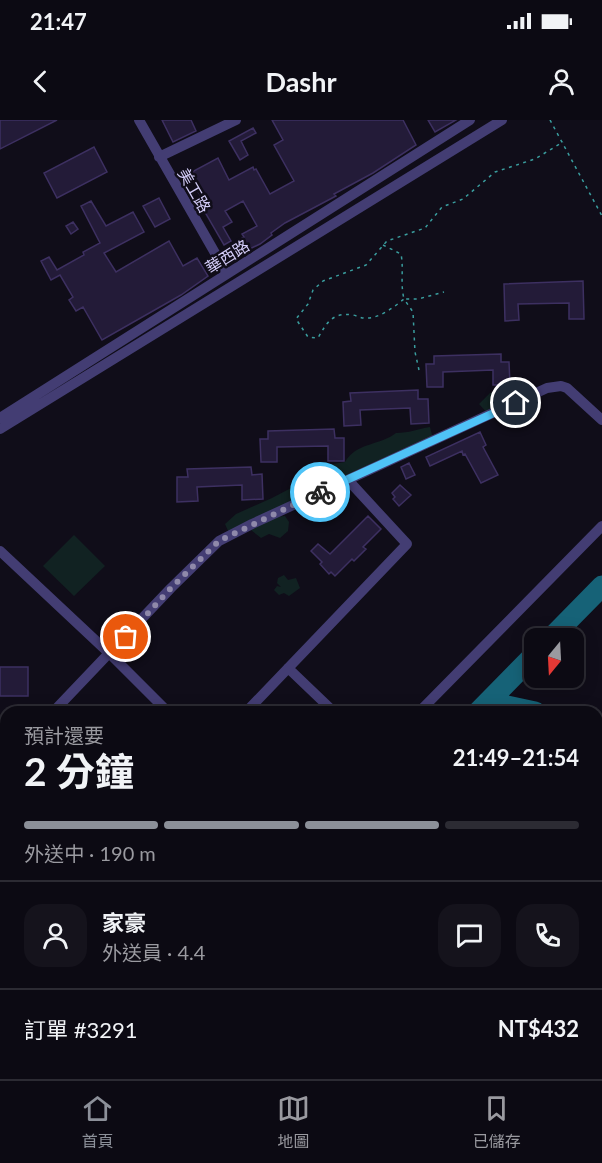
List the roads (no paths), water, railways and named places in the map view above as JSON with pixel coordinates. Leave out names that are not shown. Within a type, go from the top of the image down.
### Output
[{"type":"street","name":"美工路","points":[[139,120],[227,274]]},
{"type":"street","points":[[159,157],[236,120]]},
{"type":"street","name":"華西路","points":[[0,418],[470,120]]},
{"type":"street","points":[[0,429],[502,120]]},
{"type":"street","points":[[59,706],[219,541],[547,388],[567,387],[602,420]]},
{"type":"street","points":[[252,706],[407,544],[348,480]]},
{"type":"street","points":[[424,706],[602,526]]},
{"type":"street","points":[[0,551],[162,706]]},
{"type":"street","points":[[288,668],[328,706]]}]
